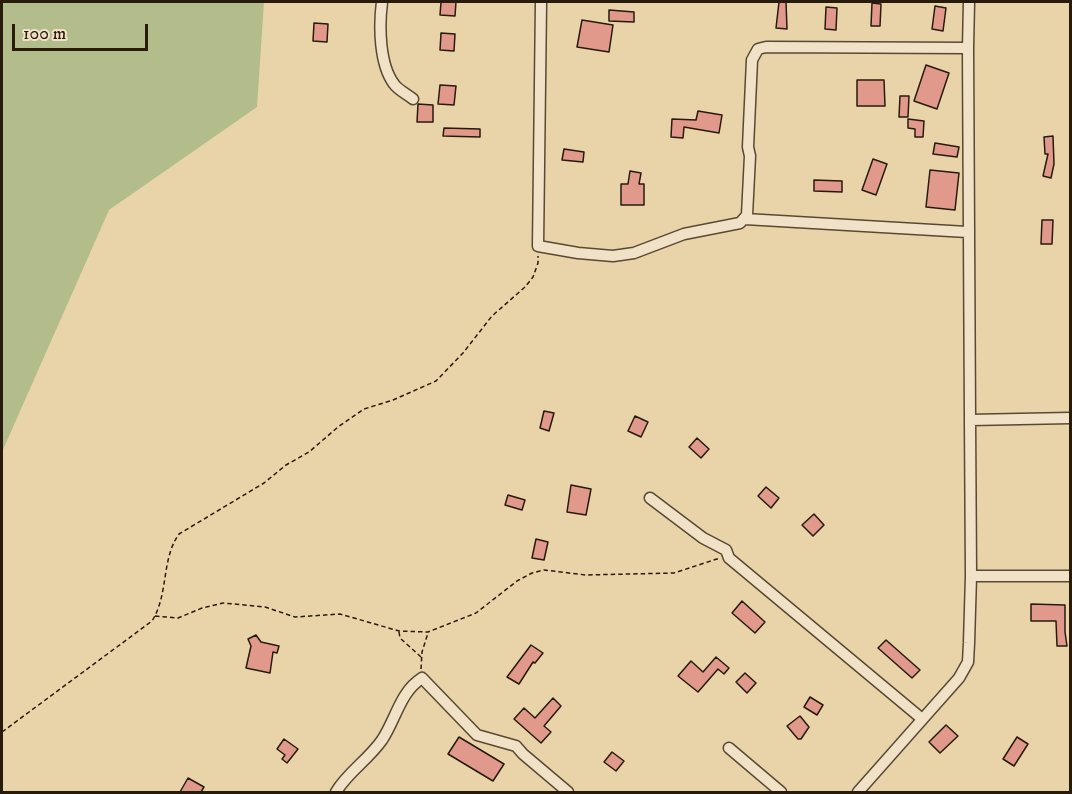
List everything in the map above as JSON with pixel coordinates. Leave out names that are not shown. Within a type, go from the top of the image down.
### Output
[{"type":"street","points":[[382,2],[380,20],[383,57],[394,84],[413,99]]},
{"type":"street","points":[[541,2],[538,246],[578,254],[613,256],[634,253],[684,234],[740,223],[745,219],[750,156],[748,147],[752,60],[758,49],[766,47],[968,48]]},
{"type":"street","points":[[858,792],[921,718],[959,678],[968,662],[971,576],[968,232],[969,2]]},
{"type":"street","points":[[745,219],[968,232]]},
{"type":"street","points":[[970,420],[1071,418]]},
{"type":"street","points":[[650,498],[703,537],[726,550],[729,558],[921,718]]},
{"type":"street","points":[[971,576],[1071,576]]},
{"type":"street","points":[[336,792],[344,778],[369,756],[382,739],[409,688],[422,678],[477,735],[516,746],[568,792]]},
{"type":"street","points":[[729,748],[781,792]]},
{"type":"path","points":[[2,732],[152,621],[162,601],[172,542],[178,534],[264,483],[286,465],[309,452],[338,427],[364,409],[393,400],[436,381],[463,353],[492,316],[525,287],[538,263],[538,246]]},
{"type":"path","points":[[155,616],[178,618],[202,608],[223,603],[265,607],[295,617],[339,614],[399,631],[428,632],[476,614],[517,581],[544,570],[597,575],[674,573],[723,557],[729,558]]},
{"type":"path","points":[[399,631],[400,638],[422,658],[428,632]]},
{"type":"green space","points":[[2,2],[264,2],[257,107],[109,210],[2,452]]},
{"type":"building","points":[[441,2],[456,2],[455,16],[440,15]]},
{"type":"building","points":[[779,2],[786,2],[787,29],[776,28]]},
{"type":"building","points":[[872,3],[881,4],[880,26],[871,26]]},
{"type":"building","points":[[935,6],[946,8],[943,31],[932,29]]},
{"type":"building","points":[[826,7],[837,8],[836,30],[825,29]]},
{"type":"building","points":[[609,10],[634,12],[634,22],[609,21]]},
{"type":"building","points":[[582,20],[613,25],[609,52],[577,47]]},
{"type":"building","points":[[314,23],[328,24],[327,42],[313,41]]},
{"type":"building","points":[[441,33],[455,34],[454,51],[440,50]]},
{"type":"building","points":[[926,65],[949,73],[937,109],[914,101]]},
{"type":"building","points":[[857,80],[884,80],[885,106],[857,106]]},
{"type":"building","points":[[440,85],[456,86],[454,105],[438,104]]},
{"type":"building","points":[[900,96],[909,96],[908,117],[899,117]]},
{"type":"building","points":[[418,104],[433,105],[433,122],[417,122]]},
{"type":"building","points":[[698,111],[722,115],[719,133],[684,127],[683,138],[671,137],[672,119],[696,120]]},
{"type":"building","points":[[908,119],[924,121],[923,137],[915,137],[915,129],[908,128]]},
{"type":"building","points":[[444,128],[480,129],[480,137],[443,136]]},
{"type":"building","points":[[1053,136],[1054,164],[1051,178],[1043,176],[1048,154],[1045,154],[1044,137]]},
{"type":"building","points":[[935,143],[959,147],[957,157],[933,154]]},
{"type":"building","points":[[564,149],[584,152],[583,162],[562,160]]},
{"type":"building","points":[[873,159],[887,164],[876,195],[862,190]]},
{"type":"building","points":[[930,170],[959,173],[955,210],[926,207]]},
{"type":"building","points":[[630,171],[641,173],[639,184],[644,184],[644,205],[621,205],[621,184],[628,184]]},
{"type":"building","points":[[814,180],[842,181],[842,192],[814,191]]},
{"type":"building","points":[[1042,220],[1053,220],[1052,244],[1041,244]]},
{"type":"building","points":[[544,411],[554,413],[549,431],[540,428]]},
{"type":"building","points":[[635,416],[648,422],[641,437],[628,431]]},
{"type":"building","points":[[697,438],[709,449],[701,458],[689,447]]},
{"type":"building","points":[[571,485],[591,489],[586,515],[567,512]]},
{"type":"building","points":[[766,487],[779,498],[771,508],[758,496]]},
{"type":"building","points":[[508,495],[525,500],[522,510],[505,505]]},
{"type":"building","points":[[814,514],[824,525],[813,536],[802,525]]},
{"type":"building","points":[[536,539],[548,542],[544,560],[532,558]]},
{"type":"building","points":[[742,601],[765,622],[755,633],[732,613]]},
{"type":"building","points":[[1031,604],[1065,605],[1067,646],[1057,646],[1056,621],[1031,621]]},
{"type":"building","points":[[256,635],[261,642],[279,646],[277,653],[273,652],[270,673],[246,668],[251,646],[248,639]]},
{"type":"building","points":[[886,640],[920,670],[912,678],[878,648]]},
{"type":"building","points":[[531,645],[543,653],[535,663],[533,662],[519,684],[507,677]]},
{"type":"building","points":[[716,657],[729,668],[724,674],[718,669],[698,692],[678,676],[691,661],[703,672]]},
{"type":"building","points":[[745,673],[756,683],[747,693],[736,682]]},
{"type":"building","points":[[810,697],[823,705],[817,715],[804,707]]},
{"type":"building","points":[[553,698],[561,706],[544,726],[551,732],[541,743],[514,719],[524,708],[535,718]]},
{"type":"building","points":[[800,716],[809,727],[801,739],[798,739],[787,726]]},
{"type":"building","points":[[946,725],[958,736],[940,753],[929,742]]},
{"type":"building","points":[[459,737],[504,764],[493,781],[448,754]]},
{"type":"building","points":[[1017,737],[1028,744],[1014,766],[1003,759]]},
{"type":"building","points":[[284,739],[298,749],[287,763],[282,759],[285,755],[277,749]]},
{"type":"building","points":[[612,752],[624,761],[616,771],[604,762]]},
{"type":"building","points":[[188,778],[204,787],[201,792],[180,792]]}]
